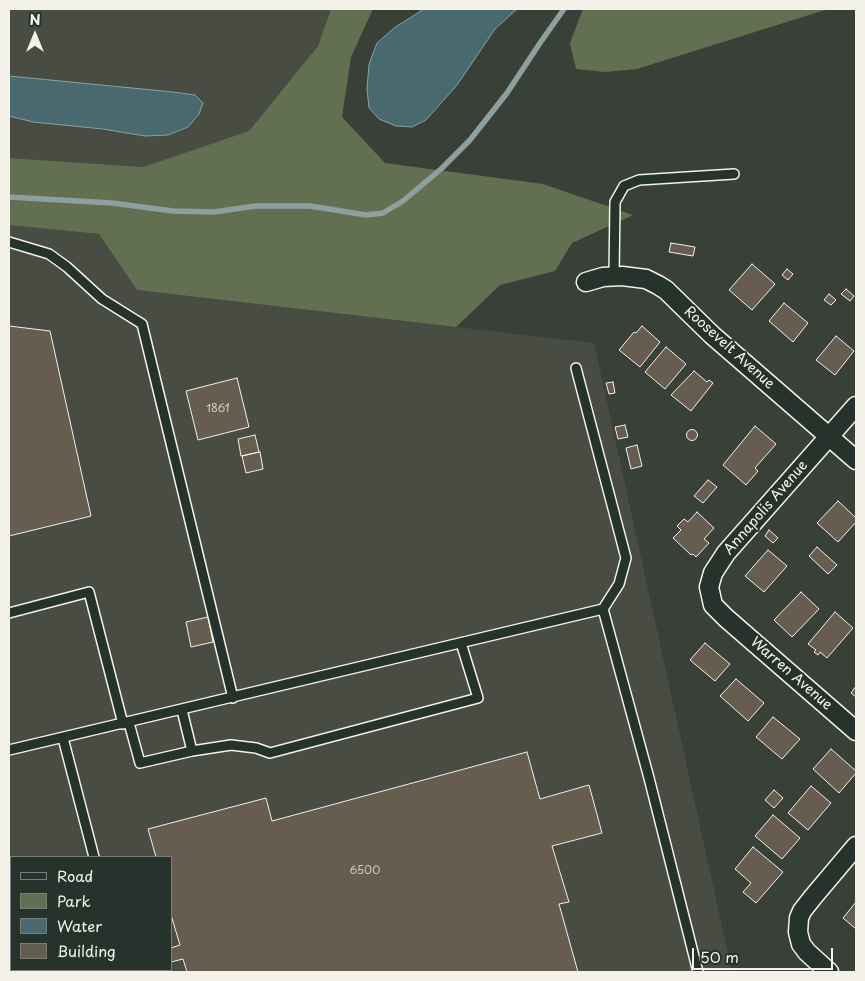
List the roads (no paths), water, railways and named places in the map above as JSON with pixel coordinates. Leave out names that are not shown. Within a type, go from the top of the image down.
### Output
[{"type":"street","name":"Roosevelt Avenue","points":[[586,282],[603,277],[637,277],[646,279],[666,290],[712,335],[856,460]]},
{"type":"street","name":"Annapolis Avenue","points":[[726,618],[713,605],[710,594],[711,580],[718,564],[856,406]]},
{"type":"street","name":"Warren Avenue","points":[[726,618],[856,730]]},
{"type":"street","points":[[829,972],[807,952],[799,938],[799,918],[813,897],[856,846]]},
{"type":"lane","points":[[614,276],[615,202],[624,186],[639,180],[734,174]]},
{"type":"lane","points":[[9,242],[49,254],[67,267],[102,299],[142,324],[233,698]]},
{"type":"lane","points":[[9,750],[604,609],[619,584],[626,558],[576,368]]},
{"type":"lane","points":[[9,613],[89,592],[126,723],[140,763],[192,751],[232,745],[256,748],[270,753],[478,698],[461,643]]},
{"type":"lane","points":[[604,609],[698,972]]},
{"type":"lane","points":[[182,710],[192,751]]},
{"type":"lane","points":[[63,738],[94,856]]},
{"type":"water","points":[[424,9],[517,9],[495,29],[457,85],[426,120],[412,127],[396,126],[379,119],[369,108],[367,89],[369,64],[377,43],[394,28]]},
{"type":"water","points":[[9,76],[195,95],[203,103],[199,114],[188,127],[168,135],[145,136],[103,129],[33,122],[9,116]]},
{"type":"waterway","points":[[9,197],[112,203],[173,211],[214,212],[255,206],[310,206],[366,215],[383,213],[403,201],[441,169],[470,140],[507,93],[564,9]]}]
